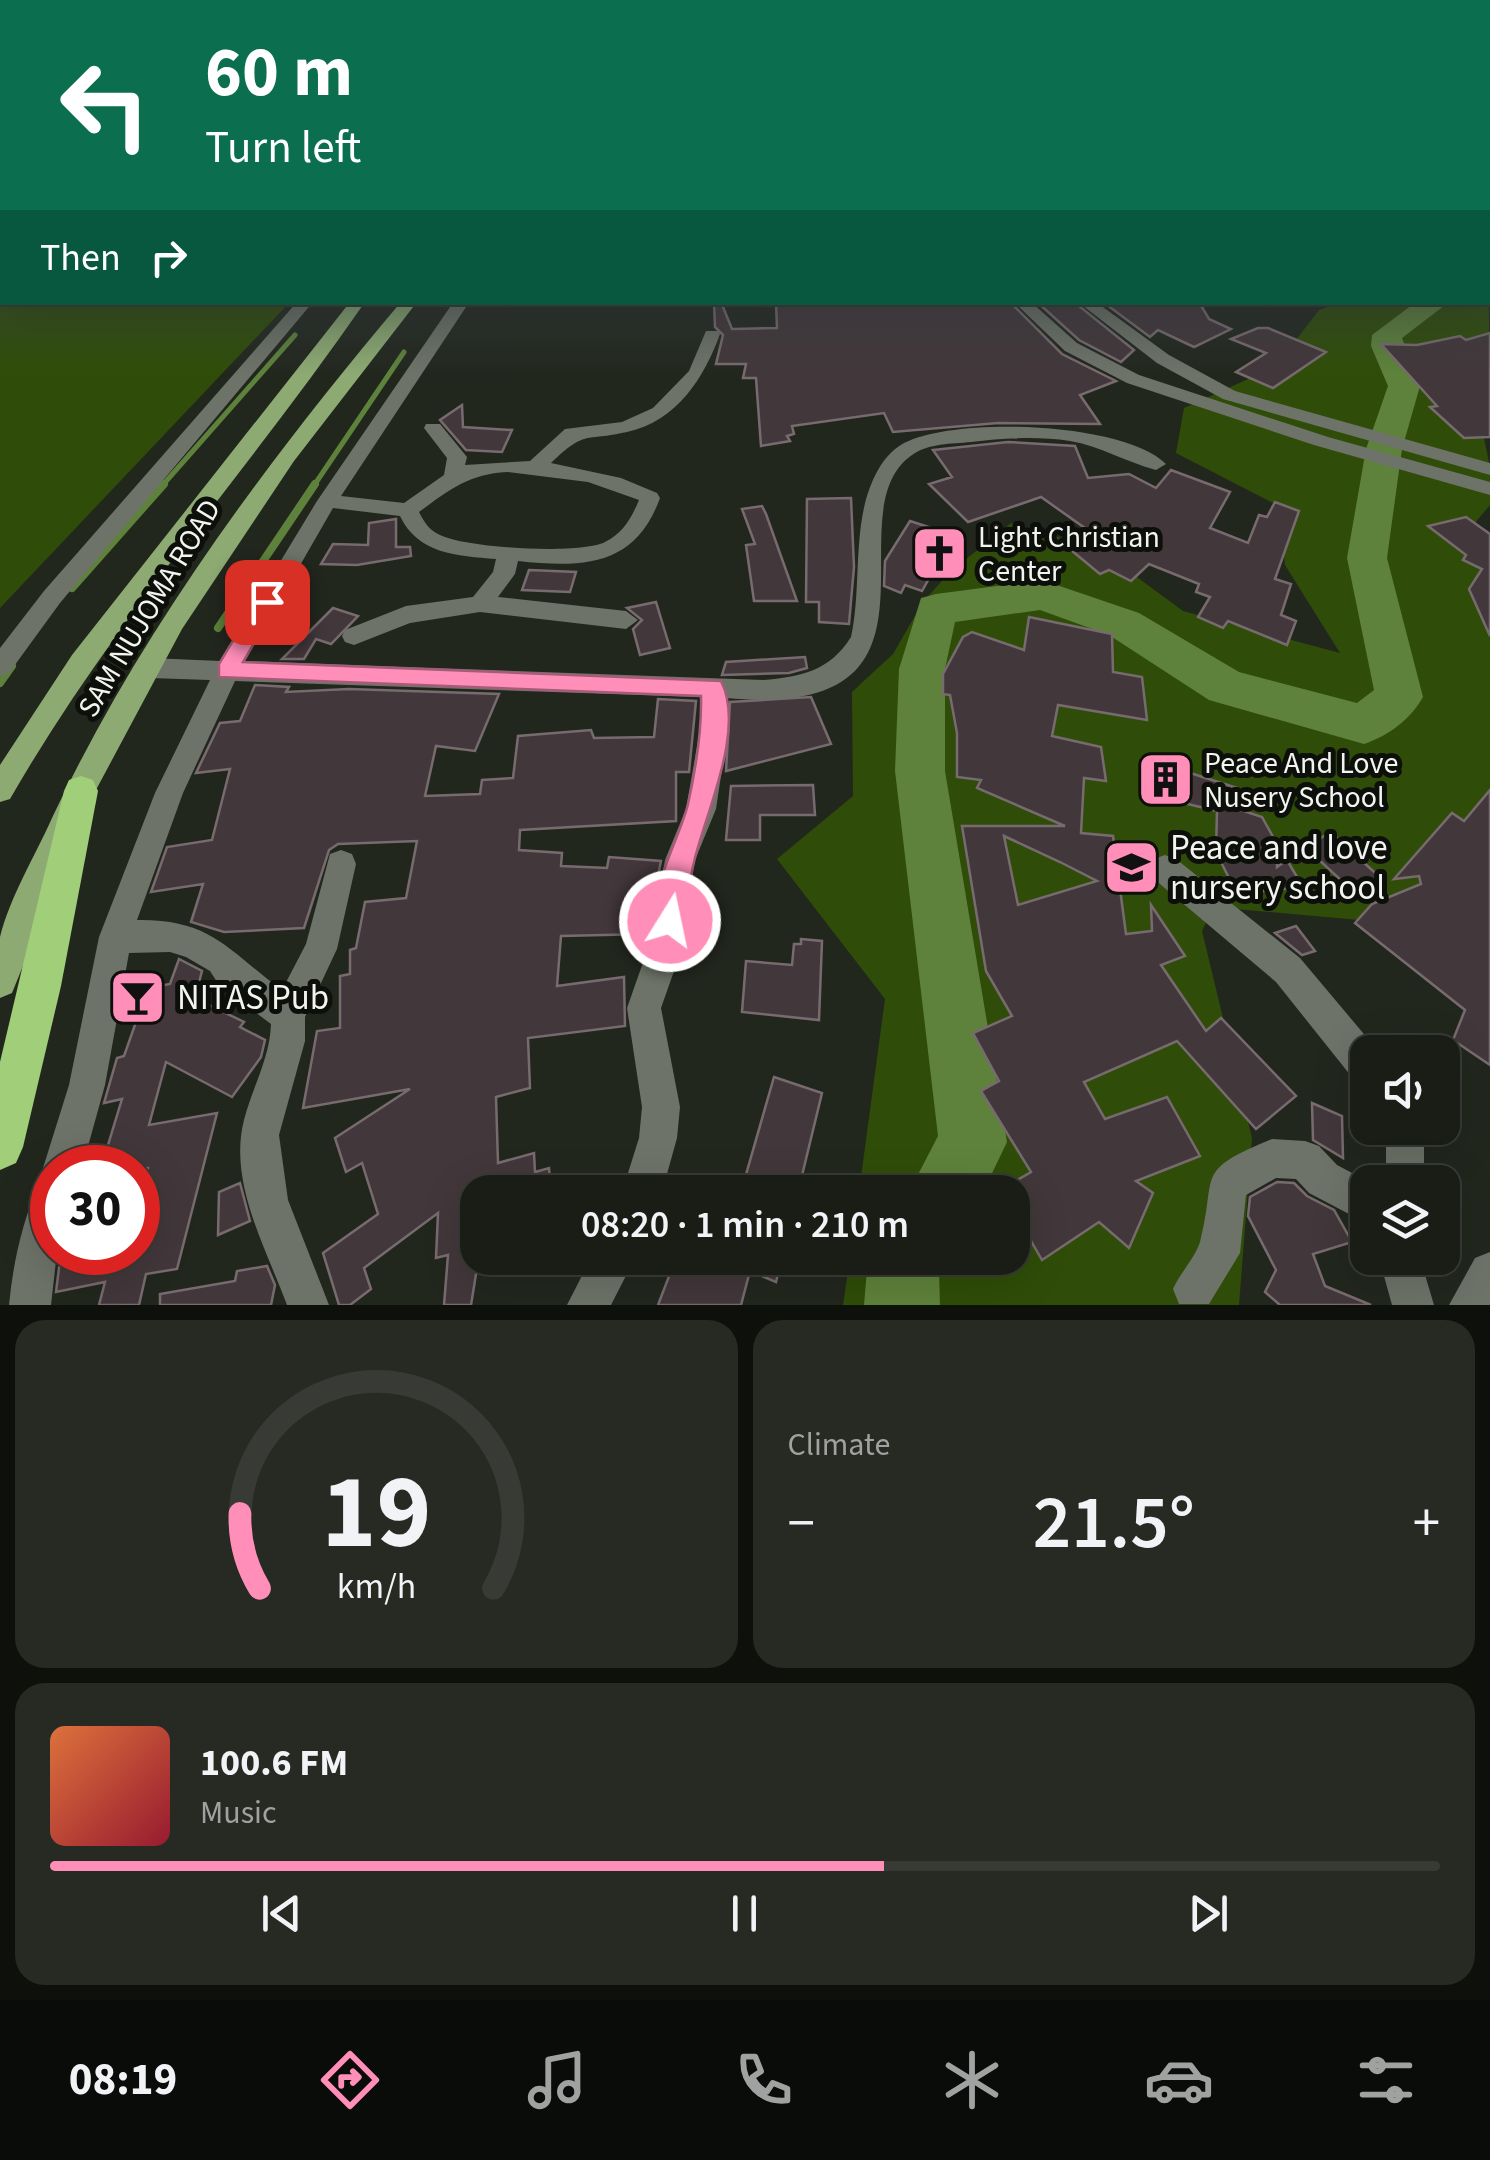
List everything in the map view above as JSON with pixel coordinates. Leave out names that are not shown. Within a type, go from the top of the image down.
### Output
[{"type":"highway","points":[[0,1148],[41,986],[81,791]]},
{"type":"main road","name":"SAM NUJOMA ROAD","points":[[0,790],[94,640],[313,368],[356,305]]},
{"type":"main road","name":"SAM NUJOMA ROAD","points":[[0,981],[26,906],[81,791],[150,668],[251,505],[406,305]]},
{"type":"street","points":[[0,666],[52,597],[303,305]]},
{"type":"street","points":[[69,1145],[87,1085],[115,937],[170,793],[227,670],[327,501],[459,305]]},
{"type":"street","points":[[1024,305],[1071,347],[1132,379],[1414,457],[1490,469]]},
{"type":"street","points":[[1089,305],[1163,359],[1229,395],[1322,432]]},
{"type":"street","points":[[533,468],[572,432],[626,427],[660,412],[697,372],[712,334]]},
{"type":"street","points":[[433,428],[457,457],[454,478]]},
{"type":"street","points":[[150,668],[713,687],[768,693],[816,684],[849,658],[869,616],[871,518],[893,461],[912,446],[1026,430],[1072,432],[1156,464]]},
{"type":"street","points":[[1414,457],[1490,488]]},
{"type":"street","points":[[327,501],[408,510],[454,478],[480,468],[533,468],[622,482],[650,498],[646,516],[620,545],[601,554],[554,558],[430,540],[414,525],[408,510]]},
{"type":"street","points":[[480,604],[504,574],[508,553]]},
{"type":"street","points":[[354,636],[406,616],[480,604],[626,620]]},
{"type":"street","points":[[648,1175],[662,1108],[644,1008],[663,954],[680,860],[701,808],[714,729],[713,687]]},
{"type":"street","points":[[308,1305],[262,1176],[260,1137],[285,1045],[287,1015],[321,949],[341,864]]},
{"type":"street","points":[[1166,869],[1288,970],[1350,1046]]},
{"type":"street","points":[[115,937],[170,936],[193,943],[222,959],[231,974],[287,1015]]},
{"type":"street","points":[[1194,1290],[1219,1254],[1226,1184],[1272,1158],[1305,1160],[1324,1179],[1350,1194]]},
{"type":"street","points":[[1470,1305],[1490,1273]]},
{"type":"street","points":[[30,1305],[33,1275]]},
{"type":"street","points":[[588,1305],[605,1275]]},
{"type":"street","points":[[1405,1275],[1413,1305]]},
{"type":"green space","points":[[0,305],[287,305],[0,608]]},
{"type":"green space","points":[[1333,305],[1489,305],[1490,383],[1480,419],[1490,467],[1490,505],[1464,536],[1490,565],[1490,855],[1393,923],[1213,907],[1202,931],[1252,1138],[1239,1305],[843,1305],[847,1275],[1030,1275],[1030,1175],[861,1175],[885,999],[777,859],[853,796],[852,692],[893,654],[923,602],[950,572],[1011,523],[1099,549],[1183,611],[1340,653],[1285,565],[1279,506],[1176,453],[1184,408],[1275,367],[1319,310]]},
{"type":"building","points":[[714,305],[722,305],[732,329],[777,328],[776,305],[1013,305],[1062,354],[1116,381],[1080,395],[1100,424],[998,423],[893,432],[884,413],[792,426],[794,434],[787,436],[790,441],[761,446],[756,378],[743,378],[746,364],[716,364],[723,335],[715,327]]},
{"type":"building","points":[[1040,305],[1078,305],[1134,350],[1121,362],[1079,340]]},
{"type":"building","points":[[1107,305],[1201,305],[1209,319],[1231,329],[1194,347],[1158,330],[1150,337]]},
{"type":"building","points":[[1268,328],[1326,352],[1273,388],[1236,372],[1266,353],[1231,339]]},
{"type":"building","points":[[1490,333],[1490,437],[1464,438],[1430,407],[1437,406],[1381,344],[1417,345],[1460,336],[1466,340]]},
{"type":"building","points":[[462,405],[463,427],[512,430],[502,452],[466,450],[440,420]]},
{"type":"building","points":[[1008,442],[1075,446],[1088,478],[1129,474],[1156,488],[1171,470],[1230,492],[1210,528],[1248,543],[1259,515],[1267,517],[1275,502],[1299,511],[1275,579],[1291,584],[1281,615],[1296,621],[1287,645],[1228,621],[1223,628],[1198,617],[1210,597],[1196,592],[1199,584],[1149,564],[1131,581],[1109,570],[1100,574],[1071,550],[1099,538],[1041,497],[968,522],[929,484],[952,477],[933,450]]},
{"type":"building","points":[[851,498],[854,567],[849,624],[819,622],[819,602],[806,602],[807,499]]},
{"type":"building","points":[[762,506],[797,601],[754,601],[746,545],[755,544],[742,509]]},
{"type":"building","points":[[1466,517],[1490,534],[1490,636],[1469,589],[1482,569],[1463,560],[1466,555],[1428,526]]},
{"type":"building","points":[[396,519],[396,547],[410,547],[411,556],[357,565],[321,564],[333,544],[368,545],[369,523]]},
{"type":"building","points":[[910,521],[953,535],[922,591],[905,585],[901,593],[884,586],[885,561]]},
{"type":"building","points":[[529,570],[576,572],[570,592],[522,590]]},
{"type":"building","points":[[656,602],[670,648],[640,655],[633,629],[642,620],[627,608]]},
{"type":"building","points":[[333,608],[358,616],[331,644],[316,639],[304,659],[282,659]]},
{"type":"building","points":[[1029,617],[1112,634],[1113,672],[1142,677],[1147,720],[1058,705],[1052,736],[1101,747],[1106,781],[1084,778],[1081,833],[1113,836],[1126,934],[1152,931],[1151,905],[1185,956],[1161,965],[1206,1031],[1221,1018],[1296,1096],[1256,1129],[1177,1041],[1084,1082],[1105,1119],[1167,1097],[1200,1156],[1136,1181],[1153,1193],[1129,1248],[1099,1222],[1042,1260],[1030,1239],[1030,1175],[1026,1175],[1031,1172],[981,1091],[999,1081],[973,1033],[1012,1016],[986,971],[962,826],[1065,826],[977,788],[981,780],[957,777],[957,733],[950,695],[943,694],[943,674],[963,637],[972,632],[1024,650]],"holes":[[[1004,836],[1060,862],[1097,881],[1018,905]]]},
{"type":"building","points":[[805,657],[807,668],[789,673],[722,675],[726,662]]},
{"type":"building","points":[[255,685],[289,687],[286,692],[349,689],[499,694],[475,751],[436,746],[425,796],[480,794],[482,780],[513,778],[518,736],[591,730],[594,738],[654,737],[658,699],[696,701],[689,772],[676,772],[676,821],[520,830],[519,850],[562,853],[561,866],[607,868],[609,857],[661,861],[646,934],[561,936],[557,986],[624,977],[625,1026],[528,1038],[530,1088],[496,1097],[498,1163],[534,1153],[535,1172],[549,1168],[550,1175],[460,1175],[460,1275],[476,1275],[471,1305],[444,1305],[448,1255],[436,1258],[438,1213],[364,1268],[371,1289],[350,1305],[339,1305],[323,1253],[378,1214],[362,1163],[346,1172],[335,1138],[410,1089],[303,1108],[317,1031],[340,1028],[340,976],[350,974],[350,950],[356,948],[365,902],[406,898],[417,841],[338,844],[329,850],[304,928],[224,932],[191,922],[203,884],[151,892],[167,847],[212,840],[230,769],[196,773],[220,723],[240,721]]},
{"type":"building","points":[[811,697],[831,744],[726,771],[730,702]]},
{"type":"building","points":[[1145,757],[1183,765],[1184,771],[1240,789],[1241,810],[1262,817],[1277,844],[1277,867],[1287,860],[1303,887],[1237,894],[1216,852],[1217,811],[1146,794]]},
{"type":"building","points":[[813,785],[815,815],[760,815],[760,840],[726,840],[731,786]]},
{"type":"building","points":[[1490,790],[1490,1065],[1460,1045],[1460,1035],[1455,1035],[1465,1010],[1355,923],[1372,904],[1421,884],[1419,876],[1394,879],[1452,813],[1464,821]]},
{"type":"building","points":[[1330,832],[1383,880],[1344,883],[1306,848]]},
{"type":"building","points":[[1296,926],[1315,951],[1302,955],[1275,933]]},
{"type":"building","points":[[801,939],[822,941],[819,1020],[742,1012],[746,961],[792,965],[794,944],[801,944]]},
{"type":"building","points":[[179,959],[202,971],[195,998],[244,1022],[240,1027],[265,1040],[261,1057],[232,1097],[166,1062],[149,1125],[217,1113],[177,1269],[160,1272],[160,1145],[108,1145],[122,1099],[104,1103],[117,1058],[124,1056],[148,988],[170,984]]},
{"type":"building","points":[[774,1077],[822,1093],[802,1175],[746,1175]]},
{"type":"building","points":[[1312,1103],[1342,1116],[1343,1158],[1313,1140]]},
{"type":"building","points":[[1277,1182],[1294,1183],[1307,1196],[1334,1210],[1350,1243],[1313,1254],[1325,1286],[1371,1305],[1280,1305],[1265,1292],[1276,1270],[1248,1216],[1250,1197]]},
{"type":"building","points":[[240,1183],[250,1221],[218,1235],[219,1192]]},
{"type":"building","points":[[267,1266],[275,1285],[271,1305],[160,1305],[160,1294],[235,1281],[237,1271]]},
{"type":"building","points":[[58,1275],[146,1275],[139,1305],[99,1305],[105,1282],[56,1292]]},
{"type":"building","points":[[669,1275],[749,1275],[741,1305],[658,1305]]},
{"type":"building","points":[[759,1275],[778,1275],[776,1282]]},
{"type":"waterway","points":[[954,1175],[973,1142],[920,771],[922,669],[936,609],[1042,595],[1124,624],[1226,687],[1364,724],[1399,697],[1367,558],[1384,449],[1404,386],[1386,346],[1387,335],[1431,305]]},
{"type":"waterway","points":[[161,487],[295,335]]},
{"type":"waterway","points":[[313,487],[404,352]]},
{"type":"waterway","points":[[72,588],[164,484]]},
{"type":"waterway","points":[[218,628],[315,484]]},
{"type":"waterway","points":[[0,683],[12,666]]},
{"type":"waterway","points":[[901,1275],[902,1305]]},
{"type":"place","name":"Light Christian Center","points":[[939,554]]},
{"type":"place","name":"Peace And Love Nusery School","points":[[1165,780]]},
{"type":"place","name":"Peace and love nursery school","points":[[1131,867]]},
{"type":"place","name":"NITAS Pub","points":[[138,997]]},
{"type":"route","points":[[267,602],[227,670],[713,687],[714,729],[701,808],[680,860],[670,921]]}]
